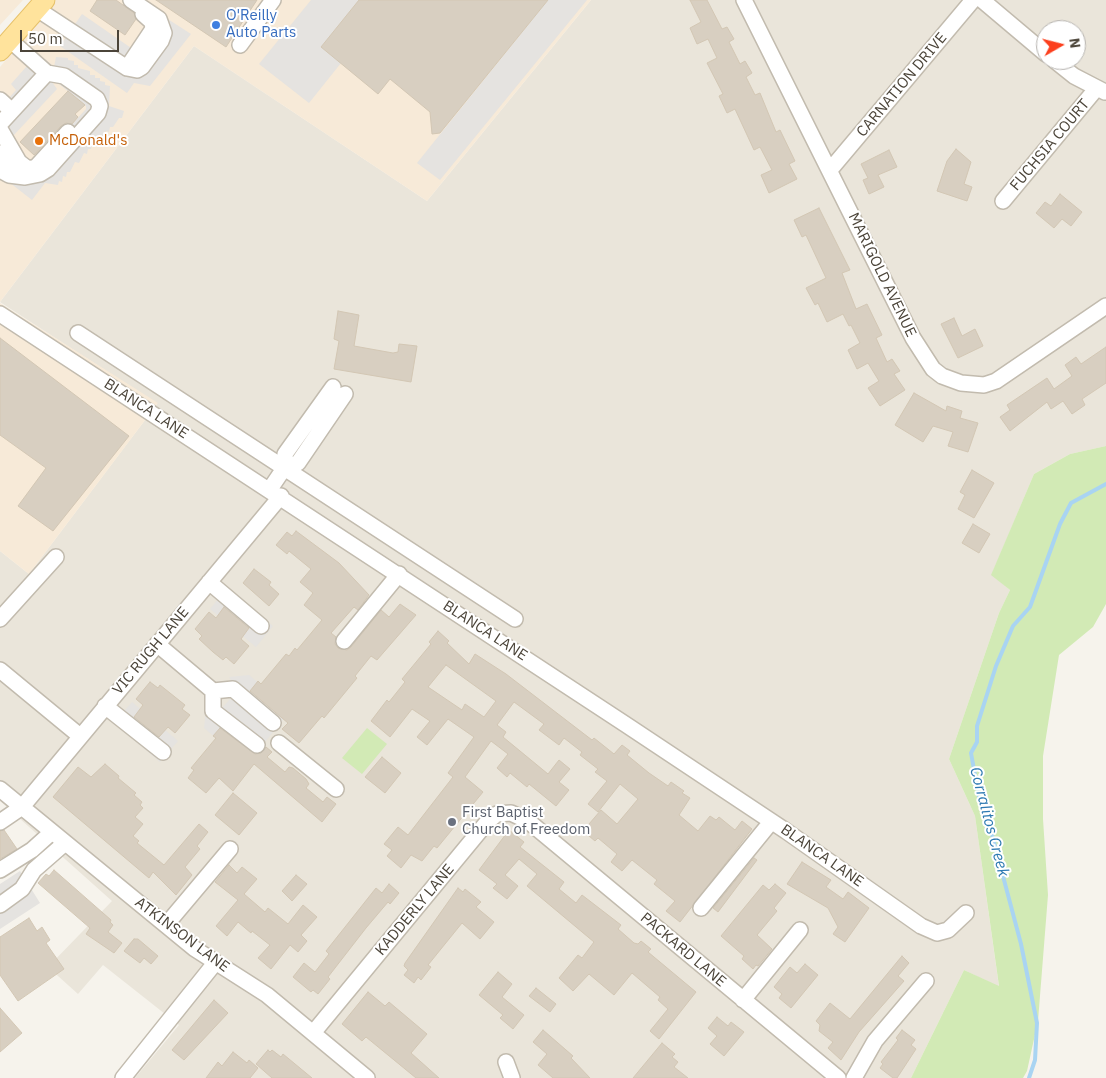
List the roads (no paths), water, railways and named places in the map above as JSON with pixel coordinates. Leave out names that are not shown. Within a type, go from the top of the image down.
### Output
[{"type":"main road","points":[[5,46],[41,4]]},
{"type":"street","points":[[122,0],[148,18],[153,26],[152,32],[127,68]]},
{"type":"street","points":[[41,4],[127,68],[134,70],[142,67],[161,41],[164,33],[159,19],[131,0]]},
{"type":"street","points":[[240,45],[273,0]]},
{"type":"street","name":"MARIGOLD AVENUE","points":[[744,0],[920,351],[933,370],[942,376],[972,385],[996,381],[1106,306]]},
{"type":"street","name":"CARNATION DRIVE","points":[[830,170],[973,0]]},
{"type":"street","points":[[982,0],[1036,46]]},
{"type":"street","points":[[0,170],[9,175],[25,177],[40,174],[48,169],[98,113],[100,106],[97,100],[64,76],[47,73],[5,46]]},
{"type":"street","points":[[1066,70],[1101,91]]},
{"type":"street","points":[[0,124],[47,73]]},
{"type":"street","name":"FUCHSIA COURT","points":[[1003,201],[1101,91]]},
{"type":"street","points":[[0,100],[12,111]]},
{"type":"street","points":[[0,153],[15,169],[31,169],[39,164],[97,100]]},
{"type":"street","points":[[0,129],[21,166],[31,169]]},
{"type":"street","name":"BLANCA LANE","points":[[0,314],[399,574],[772,822],[920,926],[937,932],[948,930],[966,913]]},
{"type":"street","points":[[78,333],[515,618]]},
{"type":"street","name":"VIC RUGH LANE","points":[[0,822],[22,807],[209,582],[275,493],[284,467],[286,454],[339,391]]},
{"type":"street","points":[[0,619],[56,557]]},
{"type":"street","points":[[344,641],[399,574]]},
{"type":"street","points":[[209,582],[260,626]]},
{"type":"street","points":[[157,644],[214,691],[233,689],[274,722]]},
{"type":"street","points":[[0,670],[80,736]]},
{"type":"street","points":[[214,691],[213,711],[257,745]]},
{"type":"street","points":[[105,706],[163,752]]},
{"type":"street","points":[[279,743],[336,788]]},
{"type":"street","name":"ATKINSON LANE","points":[[0,789],[166,925],[215,963],[267,995],[367,1078]]},
{"type":"street","name":"KADDERLY LANE","points":[[313,1033],[488,821],[497,814],[506,812],[516,814],[528,821]]},
{"type":"street","name":"PACKARD LANE","points":[[528,821],[838,1078]]},
{"type":"street","points":[[702,908],[772,822]]},
{"type":"street","points":[[0,870],[32,850],[52,832]]},
{"type":"street","points":[[0,905],[17,893],[34,870],[66,843]]},
{"type":"street","points":[[166,925],[230,849]]},
{"type":"street","points":[[743,1000],[800,930]]},
{"type":"street","points":[[123,1078],[215,963]]},
{"type":"street","points":[[854,1078],[875,1041],[926,981]]},
{"type":"street","points":[[506,1062],[512,1078]]},
{"type":"waterway","name":"Corralitos Creek","points":[[1029,1078],[1035,1060],[1037,1023],[1021,944],[986,812],[979,797],[971,753],[977,742],[977,726],[996,666],[1013,626],[1030,607],[1060,524],[1071,503],[1106,484]]},
{"type":"place","name":"O'Reilly Auto Parts","points":[[216,25]]},
{"type":"place","name":"McDonald's","points":[[39,141]]},
{"type":"place","name":"First Baptist Church of Freedom","points":[[452,822]]}]
